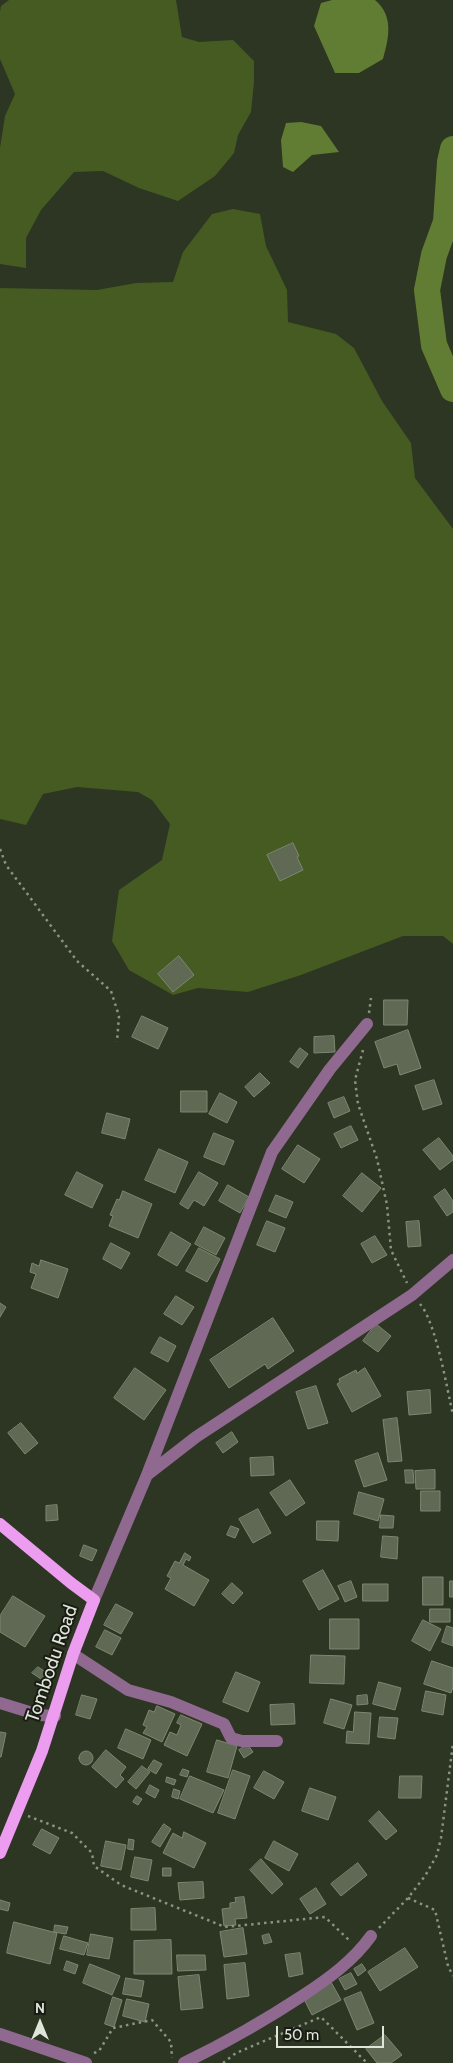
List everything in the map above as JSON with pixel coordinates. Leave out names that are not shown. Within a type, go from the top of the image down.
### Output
[{"type":"main road","name":"Tombodu Road","points":[[0,1524],[94,1600],[73,1654],[55,1716],[0,1853]]},
{"type":"street","points":[[94,1600],[147,1475],[272,1152],[330,1069],[367,1024]]},
{"type":"street","points":[[147,1475],[196,1437],[412,1295],[453,1260]]},
{"type":"street","points":[[73,1654],[128,1690],[171,1702],[224,1724],[231,1738],[242,1741],[277,1741]]},
{"type":"street","points":[[0,1703],[39,1715],[55,1716]]},
{"type":"street","points":[[184,2063],[264,2021],[317,1986],[359,1953],[372,1936]]},
{"type":"street","points":[[0,2034],[86,2063]]},
{"type":"path","points":[[0,849],[6,865],[77,961],[111,992],[119,1016],[117,1042]]},
{"type":"path","points":[[367,1024],[371,998]]},
{"type":"path","points":[[364,1048],[355,1080],[358,1104],[378,1167],[387,1205],[391,1250],[412,1295],[423,1308],[429,1320],[441,1361],[453,1415]]},
{"type":"path","points":[[372,1936],[408,1898],[425,1876],[437,1855],[441,1838],[453,1743]]},
{"type":"path","points":[[17,1814],[34,1816],[72,1833],[92,1853],[94,1866],[121,1885],[185,1912],[225,1927],[325,1917],[344,1934],[359,1953]]},
{"type":"path","points":[[408,1898],[435,1910],[448,1966],[453,1976]]},
{"type":"path","points":[[223,2063],[236,2053],[321,2017],[368,2063]]},
{"type":"path","points":[[71,2058],[99,2052],[113,2028],[152,2020],[170,2042],[173,2063]]},
{"type":"shaded area","points":[[9,0],[176,0],[182,37],[199,42],[233,40],[254,61],[251,112],[238,135],[234,153],[215,176],[178,201],[139,188],[103,171],[74,172],[41,210],[26,238],[26,268],[0,264],[0,148],[5,116],[15,94],[0,59],[0,12],[1,6]]},
{"type":"shaded area","points":[[332,0],[375,0],[381,6],[385,13],[388,28],[383,59],[359,73],[335,73],[314,26],[321,3]]},
{"type":"shaded area","points":[[301,122],[321,126],[339,152],[312,155],[293,172],[283,167],[281,140],[286,123]]},
{"type":"shaded area","points":[[233,209],[260,214],[266,246],[287,290],[288,322],[336,334],[354,348],[382,401],[411,443],[415,478],[453,529],[453,944],[443,936],[403,936],[301,975],[248,992],[198,988],[173,995],[129,970],[112,941],[119,890],[162,860],[170,824],[152,800],[138,792],[77,787],[43,794],[26,825],[0,819],[0,288],[97,290],[136,283],[173,282],[183,252],[212,214]]},
{"type":"building","points":[[293,843],[303,870],[280,881],[267,855]]},
{"type":"building","points":[[179,956],[194,975],[173,992],[158,974]]},
{"type":"building","points":[[384,1000],[408,1000],[407,1025],[384,1025]]},
{"type":"building","points":[[142,1016],[168,1028],[158,1049],[132,1037]]},
{"type":"building","points":[[408,1030],[421,1068],[400,1075],[397,1064],[384,1068],[375,1042]]},
{"type":"building","points":[[334,1036],[335,1052],[314,1053],[314,1037]]},
{"type":"building","points":[[300,1048],[308,1054],[298,1068],[290,1062]]},
{"type":"building","points":[[260,1073],[270,1083],[254,1097],[245,1087]]},
{"type":"building","points":[[434,1080],[442,1104],[423,1110],[415,1086]]},
{"type":"building","points":[[181,1091],[207,1091],[207,1112],[181,1112]]},
{"type":"building","points":[[220,1093],[237,1102],[227,1123],[209,1114]]},
{"type":"building","points":[[344,1097],[350,1111],[334,1118],[328,1103]]},
{"type":"building","points":[[107,1113],[130,1119],[125,1139],[102,1133]]},
{"type":"building","points":[[351,1126],[358,1140],[341,1148],[334,1134]]},
{"type":"building","points":[[214,1133],[234,1141],[224,1165],[204,1157]]},
{"type":"building","points":[[439,1138],[453,1156],[453,1160],[440,1170],[423,1150]]},
{"type":"building","points":[[298,1145],[320,1159],[304,1183],[282,1169]]},
{"type":"building","points":[[159,1149],[188,1162],[175,1193],[145,1180]]},
{"type":"building","points":[[77,1172],[103,1185],[92,1208],[65,1195]]},
{"type":"building","points":[[199,1172],[218,1183],[204,1206],[194,1200],[188,1209],[180,1204]]},
{"type":"building","points":[[362,1173],[381,1188],[362,1212],[343,1196]]},
{"type":"building","points":[[228,1185],[249,1197],[240,1213],[219,1201]]},
{"type":"building","points":[[445,1189],[453,1201],[453,1212],[447,1216],[434,1197]]},
{"type":"building","points":[[123,1191],[152,1204],[138,1238],[109,1226],[113,1216],[110,1215]]},
{"type":"building","points":[[276,1195],[293,1202],[286,1218],[269,1211]]},
{"type":"building","points":[[267,1221],[285,1228],[275,1252],[257,1245]]},
{"type":"building","points":[[419,1221],[421,1246],[408,1247],[406,1222]]},
{"type":"building","points":[[204,1227],[225,1238],[216,1255],[195,1244]]},
{"type":"building","points":[[171,1232],[191,1244],[177,1266],[158,1255]]},
{"type":"building","points":[[375,1236],[387,1255],[372,1263],[361,1244]]},
{"type":"building","points":[[111,1243],[130,1253],[121,1269],[103,1259]]},
{"type":"building","points":[[199,1248],[220,1259],[207,1282],[186,1271]]},
{"type":"building","points":[[41,1260],[68,1269],[58,1298],[31,1288],[36,1274],[30,1272],[32,1263],[39,1266]]},
{"type":"building","points":[[176,1296],[194,1307],[182,1325],[164,1314]]},
{"type":"building","points":[[0,1303],[6,1307],[0,1317]]},
{"type":"building","points":[[273,1318],[294,1351],[268,1369],[265,1364],[229,1388],[210,1360]]},
{"type":"building","points":[[376,1324],[391,1336],[378,1352],[363,1341]]},
{"type":"building","points":[[160,1337],[176,1346],[168,1362],[151,1353]]},
{"type":"building","points":[[135,1368],[166,1390],[144,1420],[114,1398]]},
{"type":"building","points":[[365,1368],[381,1396],[352,1412],[337,1384],[340,1382],[339,1379],[356,1370],[357,1373]]},
{"type":"building","points":[[316,1386],[328,1423],[308,1429],[296,1392]]},
{"type":"building","points":[[430,1390],[431,1413],[409,1415],[407,1392]]},
{"type":"building","points":[[397,1418],[402,1461],[388,1462],[383,1420]]},
{"type":"building","points":[[21,1423],[38,1443],[25,1454],[8,1433]]},
{"type":"building","points":[[232,1432],[238,1442],[223,1453],[216,1443]]},
{"type":"building","points":[[378,1453],[387,1480],[364,1487],[355,1461]]},
{"type":"building","points":[[273,1457],[274,1475],[251,1476],[250,1458]]},
{"type":"building","points":[[405,1470],[413,1470],[414,1483],[406,1483]]},
{"type":"building","points":[[435,1470],[435,1489],[416,1489],[415,1471]]},
{"type":"building","points":[[290,1480],[305,1503],[286,1516],[270,1493]]},
{"type":"building","points":[[421,1491],[440,1491],[440,1511],[421,1511]]},
{"type":"building","points":[[359,1492],[384,1499],[378,1521],[354,1514]]},
{"type":"building","points":[[57,1505],[58,1520],[46,1521],[46,1506]]},
{"type":"building","points":[[258,1509],[271,1533],[253,1543],[239,1519]]},
{"type":"building","points":[[381,1515],[394,1516],[393,1528],[380,1528]]},
{"type":"building","points":[[317,1521],[339,1521],[338,1541],[317,1540]]},
{"type":"building","points":[[231,1526],[239,1529],[235,1538],[227,1535]]},
{"type":"building","points":[[383,1536],[398,1537],[397,1559],[381,1557]]},
{"type":"building","points":[[84,1545],[97,1550],[92,1561],[80,1556]]},
{"type":"building","points":[[185,1553],[191,1557],[189,1561],[186,1559],[183,1565],[209,1580],[194,1606],[165,1589],[171,1578],[167,1576],[175,1561],[179,1563]]},
{"type":"building","points":[[323,1570],[339,1599],[319,1610],[303,1581]]},
{"type":"building","points":[[423,1577],[443,1577],[443,1605],[423,1605]]},
{"type":"building","points":[[351,1581],[357,1597],[345,1602],[338,1586]]},
{"type":"building","points":[[450,1581],[453,1581],[453,1597],[450,1597]]},
{"type":"building","points":[[232,1583],[243,1593],[233,1604],[222,1594]]},
{"type":"building","points":[[363,1584],[388,1584],[388,1601],[363,1601]]},
{"type":"building","points":[[13,1596],[45,1616],[25,1647],[0,1632],[0,1616]]},
{"type":"building","points":[[116,1604],[133,1613],[121,1634],[104,1625]]},
{"type":"building","points":[[430,1609],[450,1609],[450,1622],[430,1622]]},
{"type":"building","points":[[330,1619],[359,1619],[359,1649],[330,1649]]},
{"type":"building","points":[[423,1620],[441,1629],[430,1651],[412,1641]]},
{"type":"building","points":[[447,1626],[453,1628],[453,1646],[442,1642]]},
{"type":"building","points":[[105,1630],[121,1638],[112,1655],[96,1647]]},
{"type":"building","points":[[311,1655],[345,1656],[344,1684],[310,1683]]},
{"type":"building","points":[[432,1661],[453,1668],[453,1687],[451,1693],[424,1684]]},
{"type":"building","points":[[38,1667],[49,1674],[44,1681],[32,1673]]},
{"type":"building","points":[[236,1672],[260,1682],[248,1712],[223,1702]]},
{"type":"building","points":[[379,1682],[401,1688],[395,1710],[373,1704]]},
{"type":"building","points":[[426,1691],[446,1695],[443,1715],[422,1711]]},
{"type":"building","points":[[82,1695],[97,1699],[90,1719],[76,1715]]},
{"type":"building","points":[[367,1695],[368,1704],[357,1705],[357,1696]]},
{"type":"building","points":[[331,1699],[352,1705],[344,1729],[324,1723]]},
{"type":"building","points":[[294,1704],[295,1724],[271,1725],[270,1705]]},
{"type":"building","points":[[157,1706],[175,1714],[162,1742],[143,1733],[147,1727],[143,1725],[149,1710],[154,1712]]},
{"type":"building","points":[[355,1712],[371,1713],[369,1744],[346,1743],[347,1731],[353,1732]]},
{"type":"building","points":[[181,1715],[202,1724],[187,1756],[164,1745],[170,1732],[177,1735],[181,1725],[177,1723]]},
{"type":"building","points":[[380,1717],[398,1718],[395,1739],[378,1737]]},
{"type":"building","points":[[126,1729],[151,1740],[143,1759],[118,1748]]},
{"type":"building","points":[[0,1732],[6,1733],[1,1757],[0,1757]]},
{"type":"building","points":[[217,1740],[237,1746],[228,1778],[207,1772]]},
{"type":"building","points":[[248,1745],[253,1752],[244,1758],[239,1750]]},
{"type":"building","points":[[106,1750],[126,1767],[120,1775],[124,1779],[116,1788],[92,1767]]},
{"type":"building","points":[[83,1751],[89,1751],[93,1758],[89,1765],[83,1765],[79,1761],[79,1755]]},
{"type":"building","points":[[154,1760],[162,1764],[156,1774],[148,1769]]},
{"type":"building","points":[[142,1766],[150,1772],[136,1789],[128,1782]]},
{"type":"building","points":[[183,1769],[189,1771],[187,1777],[180,1775]]},
{"type":"building","points":[[233,1770],[250,1776],[235,1819],[218,1813]]},
{"type":"building","points":[[264,1771],[284,1782],[274,1799],[254,1788]]},
{"type":"building","points":[[190,1776],[224,1790],[213,1813],[180,1799]]},
{"type":"building","points":[[400,1776],[422,1776],[421,1798],[399,1798]]},
{"type":"building","points":[[167,1777],[176,1780],[174,1785],[166,1782]]},
{"type":"building","points":[[150,1785],[159,1790],[155,1798],[146,1793]]},
{"type":"building","points":[[310,1788],[336,1797],[328,1820],[302,1811]]},
{"type":"building","points":[[174,1789],[180,1791],[178,1799],[172,1797]]},
{"type":"building","points":[[137,1796],[142,1799],[138,1805],[133,1802]]},
{"type":"building","points":[[379,1811],[397,1831],[386,1840],[369,1821]]},
{"type":"building","points":[[164,1824],[171,1829],[160,1847],[152,1842]]},
{"type":"building","points":[[42,1829],[59,1838],[50,1854],[33,1845]]},
{"type":"building","points":[[184,1832],[206,1843],[194,1868],[163,1853],[173,1833],[182,1838]]},
{"type":"building","points":[[129,1839],[134,1840],[133,1850],[128,1849]]},
{"type":"building","points":[[106,1841],[126,1845],[121,1870],[101,1866]]},
{"type":"building","points":[[274,1841],[298,1854],[289,1871],[265,1858]]},
{"type":"building","points":[[135,1857],[152,1860],[148,1881],[131,1877]]},
{"type":"building","points":[[261,1859],[283,1884],[272,1894],[250,1870]]},
{"type":"building","points":[[358,1863],[367,1875],[341,1896],[331,1884]]},
{"type":"building","points":[[163,1868],[171,1868],[171,1876],[163,1876]]},
{"type":"building","points":[[203,1882],[204,1898],[180,1900],[178,1883]]},
{"type":"building","points":[[316,1888],[326,1904],[310,1914],[300,1899]]},
{"type":"building","points":[[244,1897],[247,1918],[235,1919],[236,1925],[224,1926],[222,1909],[230,1908],[230,1903],[236,1902],[235,1898]]},
{"type":"building","points":[[0,1900],[10,1903],[8,1911],[0,1909]]},
{"type":"building","points":[[155,1908],[156,1930],[131,1930],[131,1909]]},
{"type":"building","points":[[14,1922],[57,1933],[50,1964],[7,1953]]},
{"type":"building","points":[[55,1925],[68,1927],[66,1934],[54,1932]]},
{"type":"building","points":[[243,1928],[247,1954],[224,1957],[220,1932]]},
{"type":"building","points":[[91,1934],[113,1938],[109,1959],[87,1955]]},
{"type":"building","points":[[269,1934],[272,1942],[264,1944],[262,1936]]},
{"type":"building","points":[[64,1936],[88,1943],[84,1955],[60,1949]]},
{"type":"building","points":[[171,1940],[172,1974],[134,1974],[134,1941]]},
{"type":"building","points":[[405,1948],[418,1967],[380,1991],[368,1972]]},
{"type":"building","points":[[300,1953],[303,1974],[289,1977],[285,1955]]},
{"type":"building","points":[[177,1955],[205,1955],[206,1970],[178,1971]]},
{"type":"building","points":[[67,1961],[78,1965],[75,1974],[64,1970]]},
{"type":"building","points":[[245,1963],[249,1996],[227,1999],[224,1965]]},
{"type":"building","points":[[90,1964],[120,1976],[112,1995],[83,1983]]},
{"type":"building","points":[[362,1964],[366,1970],[358,1976],[354,1969]]},
{"type":"building","points":[[351,1973],[357,1984],[345,1990],[339,1979]]},
{"type":"building","points":[[199,1975],[203,2008],[181,2010],[178,1977]]},
{"type":"building","points":[[126,1978],[144,1981],[141,1997],[123,1994]]},
{"type":"building","points":[[331,1982],[341,2000],[312,2015],[303,1997]]},
{"type":"building","points":[[361,1992],[374,2023],[357,2030],[344,1999]]},
{"type":"building","points":[[113,1997],[122,2000],[114,2027],[105,2024]]},
{"type":"building","points":[[127,1999],[149,2004],[145,2022],[123,2016]]},
{"type":"building","points":[[385,2035],[402,2055],[391,2063],[377,2063],[366,2049]]},
{"type":"waterway","points":[[453,149],[450,162],[446,222],[434,255],[427,290],[434,345],[453,389]]}]
